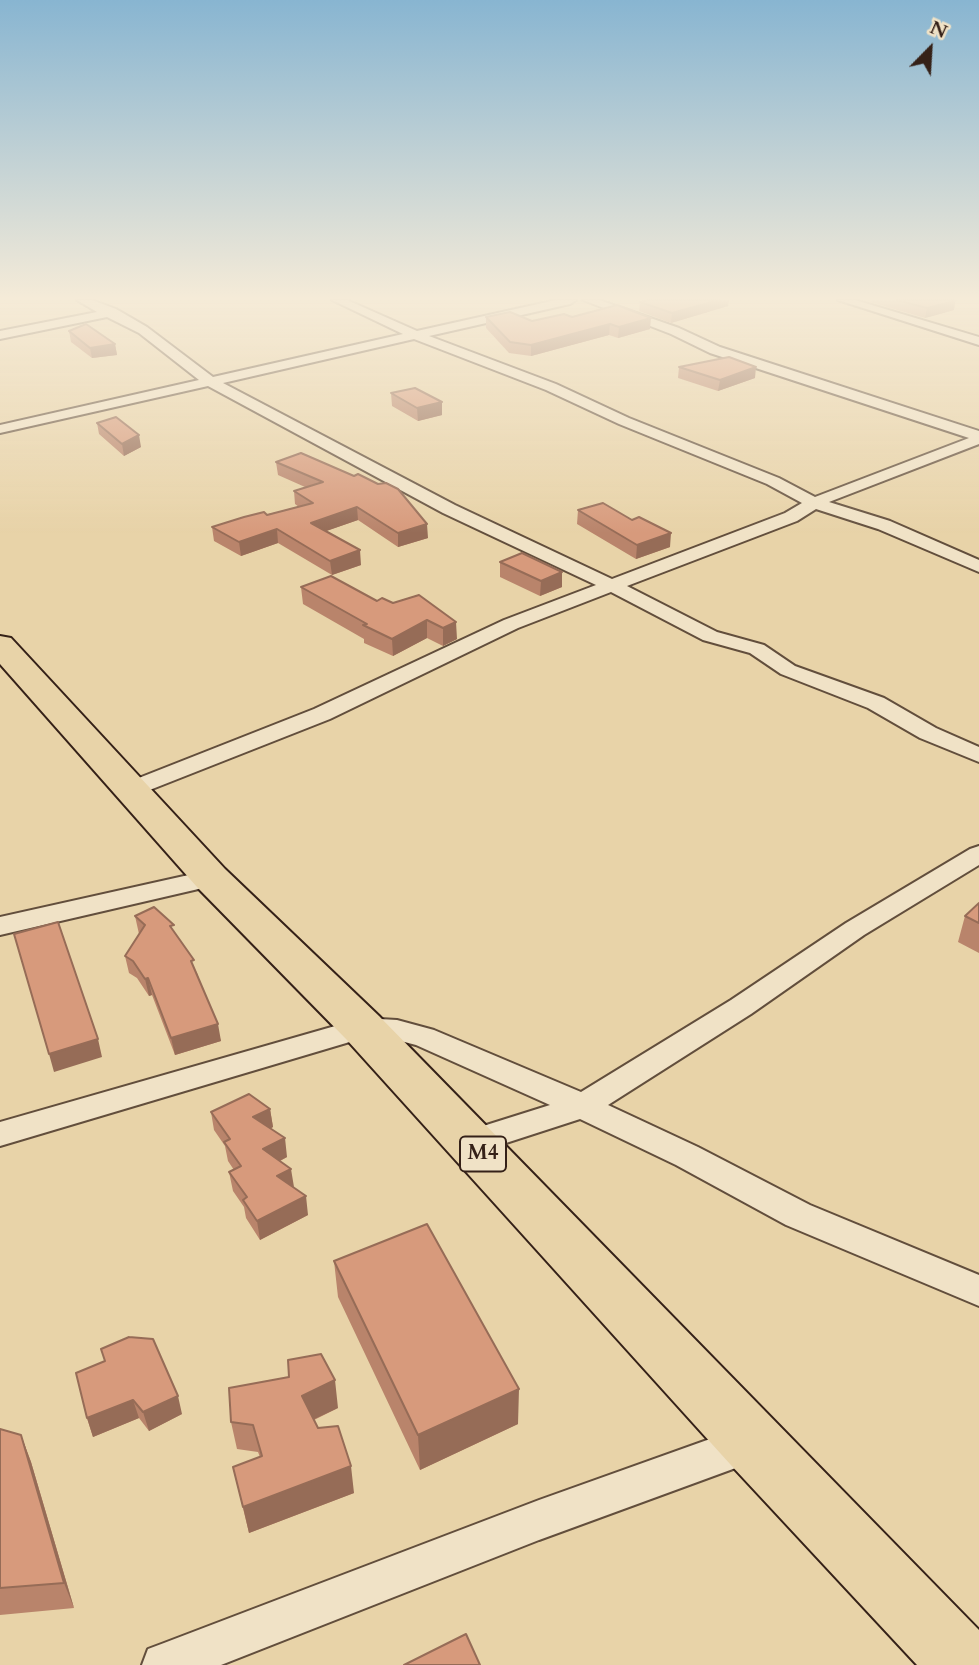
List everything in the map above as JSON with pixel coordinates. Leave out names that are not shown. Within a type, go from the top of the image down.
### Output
[{"type":"main road","name":"M4","points":[[5,655],[211,878],[363,1028],[752,1443],[965,1665]]},
{"type":"street","points":[[205,378],[449,509],[644,601],[710,636],[757,649],[788,670],[876,703],[928,733],[979,755]]},
{"type":"street","points":[[0,429],[230,378]]},
{"type":"street","points":[[527,378],[624,421],[773,481],[814,503],[884,525],[979,567]]},
{"type":"street","points":[[801,378],[979,437]]},
{"type":"street","points":[[129,790],[322,714],[511,624],[791,517],[814,503],[979,437]]},
{"type":"street","points":[[472,1142],[583,1106],[741,1007],[855,929],[979,854]]},
{"type":"street","points":[[0,926],[211,878]]},
{"type":"street","points":[[0,1134],[363,1028],[397,1030],[424,1037],[583,1106],[798,1215],[979,1291]]},
{"type":"street","points":[[164,1665],[539,1520],[752,1443]]},
{"type":"building","points":[[415,388],[442,402],[417,408],[391,393]]},
{"type":"building","points":[[116,417],[139,435],[122,444],[97,423]]},
{"type":"building","points":[[301,453],[354,476],[358,474],[378,484],[386,483],[398,489],[427,524],[398,533],[357,507],[311,523],[360,550],[330,561],[277,529],[239,542],[212,527],[264,512],[267,515],[313,503],[294,491],[323,482],[276,462]]},
{"type":"building","points":[[603,503],[632,520],[639,517],[671,533],[637,545],[578,510]]},
{"type":"building","points":[[522,553],[562,572],[541,581],[500,562]]},
{"type":"building","points":[[331,576],[377,601],[382,598],[393,603],[419,595],[456,622],[443,628],[427,620],[392,639],[363,625],[367,624],[301,587]]},
{"type":"building","points":[[979,903],[979,923],[965,916]]},
{"type":"building","points":[[154,907],[174,925],[170,926],[194,960],[191,961],[218,1024],[171,1038],[148,978],[145,979],[133,961],[125,956],[145,925],[135,916]]},
{"type":"building","points":[[58,922],[98,1039],[49,1054],[14,934]]},
{"type":"building","points":[[249,1094],[270,1109],[253,1117],[285,1138],[263,1149],[291,1169],[277,1176],[306,1196],[257,1221],[243,1200],[247,1197],[229,1172],[241,1166],[224,1142],[230,1139],[211,1112]]},
{"type":"building","points":[[427,1224],[519,1389],[418,1435],[334,1261]]},
{"type":"building","points":[[129,1337],[153,1339],[178,1396],[143,1412],[133,1400],[87,1418],[76,1373],[105,1361],[101,1349]]},
{"type":"building","points":[[321,1354],[335,1380],[302,1396],[318,1428],[338,1426],[351,1466],[243,1507],[233,1467],[262,1456],[253,1425],[231,1422],[229,1388],[289,1377],[288,1360]]},
{"type":"building","points":[[0,1429],[21,1435],[64,1583],[0,1588]]},
{"type":"building","points":[[466,1634],[480,1665],[404,1665]]}]
